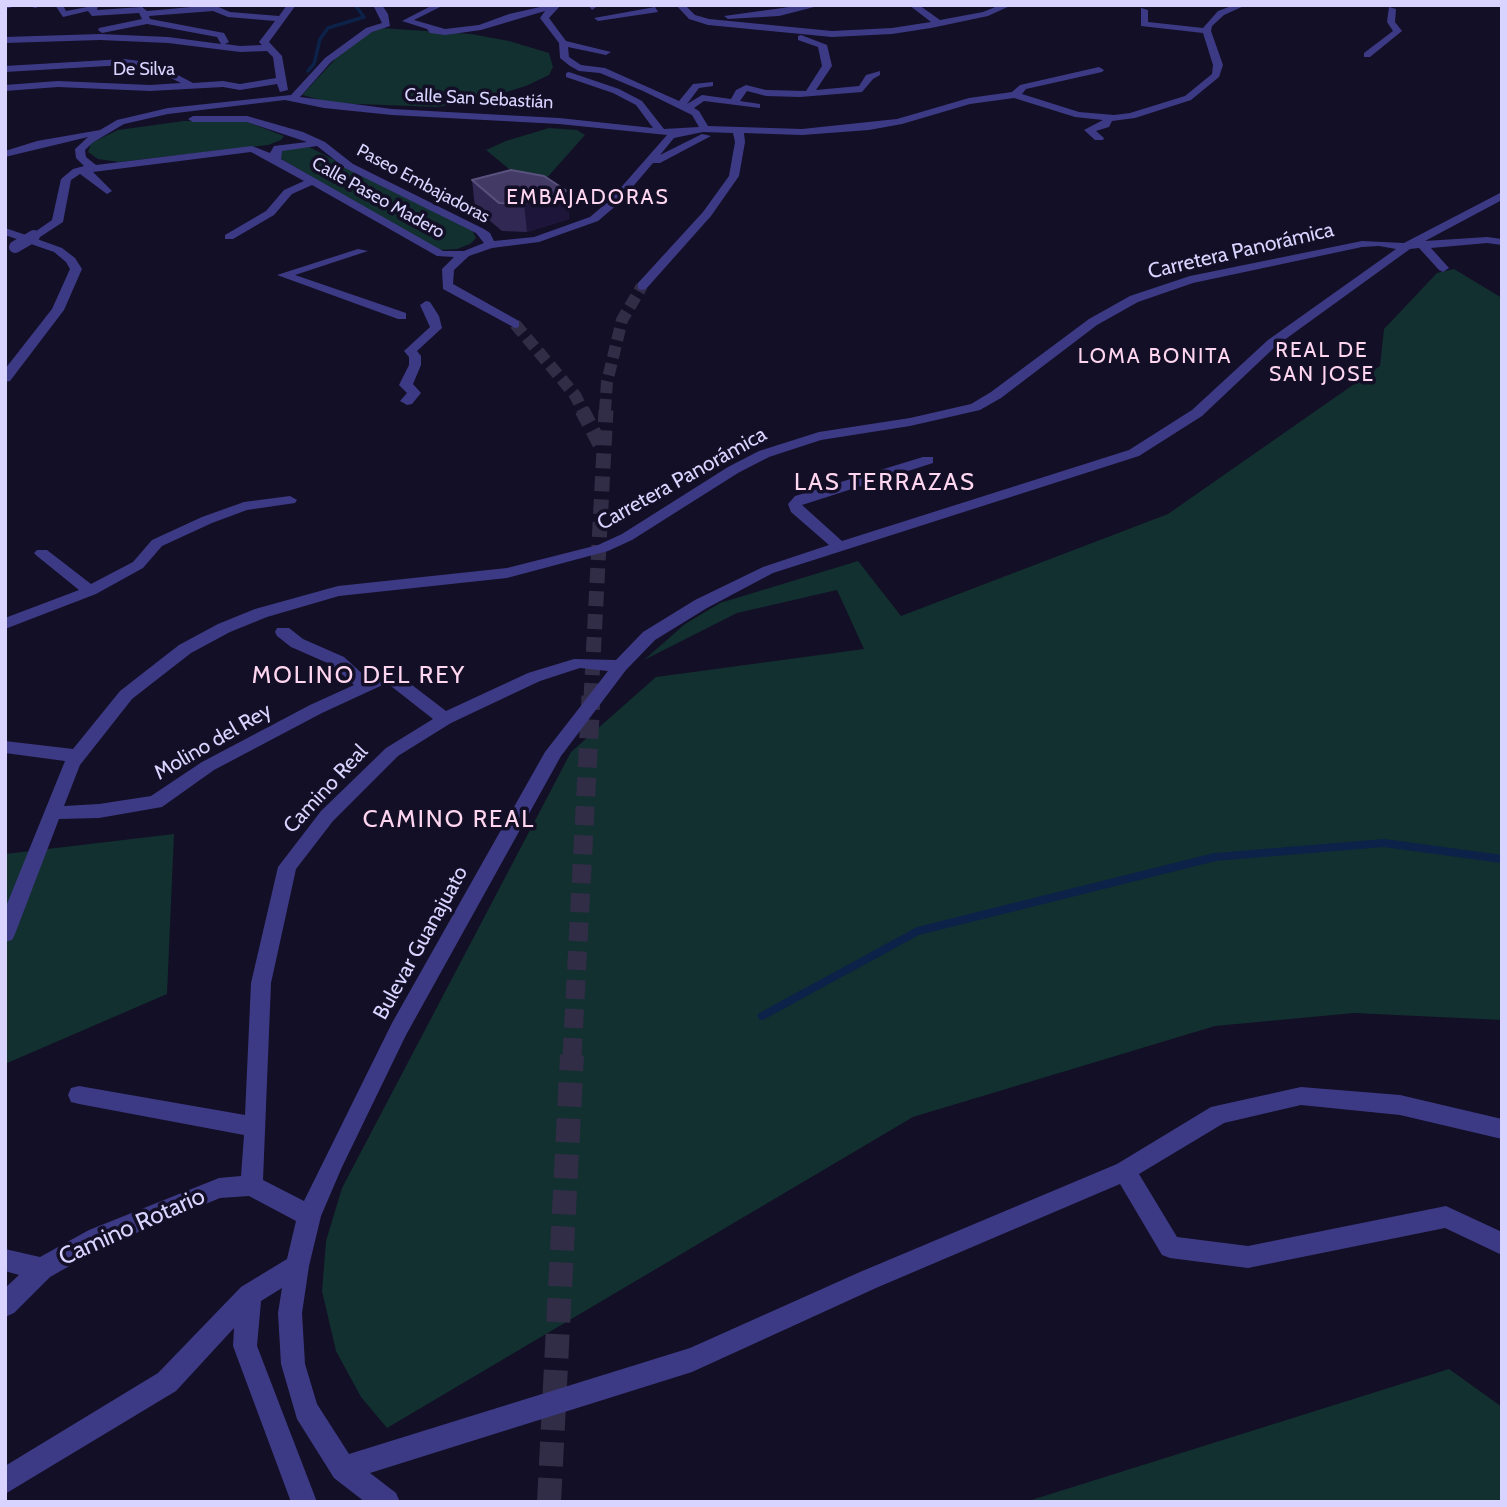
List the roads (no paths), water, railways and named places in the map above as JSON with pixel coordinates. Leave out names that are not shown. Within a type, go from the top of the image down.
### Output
[{"type":"street","points":[[5,6],[16,5]]},
{"type":"street","points":[[29,5],[36,5]]},
{"type":"street","points":[[59,5],[63,14],[93,8],[142,10],[146,18]]},
{"type":"street","points":[[273,97],[283,92],[283,80],[277,56],[264,42],[292,5]]},
{"type":"street","points":[[295,97],[328,60],[369,30],[387,24],[378,5]]},
{"type":"street","points":[[440,5],[405,21],[430,27],[433,31],[445,32],[481,27],[512,16],[555,6]]},
{"type":"street","points":[[598,18],[655,10],[648,5]]},
{"type":"street","points":[[680,5],[692,17],[726,25],[826,34],[869,33],[938,23],[985,14],[1008,5]]},
{"type":"street","points":[[692,17],[779,13],[818,5],[819,19],[826,34]]},
{"type":"street","points":[[913,5],[938,23]]},
{"type":"street","points":[[490,244],[535,240],[594,219],[647,166],[671,136],[705,129],[802,132],[869,127],[898,122],[969,101],[1015,95],[1078,115],[1109,118],[1149,112],[1188,98],[1216,75],[1218,65],[1207,31],[1212,19],[1242,5]]},
{"type":"street","points":[[555,6],[544,18],[563,43],[565,58],[579,68],[602,70],[695,113],[705,129]]},
{"type":"street","points":[[70,37],[146,18],[215,7],[229,14],[281,19]]},
{"type":"street","points":[[1367,55],[1398,31],[1391,22],[1391,9]]},
{"type":"street","points":[[1144,10],[1144,24],[1207,31]]},
{"type":"street","points":[[146,18],[222,35],[225,46]]},
{"type":"street","points":[[780,31],[822,45],[827,66],[809,93]]},
{"type":"street","points":[[5,40],[70,37],[168,40],[240,49],[267,48]]},
{"type":"street","points":[[149,49],[164,45],[168,40]]},
{"type":"street","points":[[563,43],[606,52]]},
{"type":"street","points":[[127,62],[138,55]]},
{"type":"street","points":[[5,68],[127,62],[152,65],[184,82],[200,85]]},
{"type":"street","points":[[1015,95],[1023,87],[1099,70]]},
{"type":"street","points":[[734,102],[739,92],[746,88],[766,93],[862,89],[869,77],[877,74]]},
{"type":"street","points":[[569,75],[639,103],[661,132],[652,144],[647,166]]},
{"type":"street","name":"De Silva","points":[[5,88],[58,84],[150,88],[223,84],[240,87],[283,80]]},
{"type":"street","points":[[683,107],[696,86],[710,84]]},
{"type":"street","name":"Calle San Sebastián","points":[[109,129],[194,107],[273,97],[295,97],[324,105],[392,112],[559,121],[661,132],[705,129]]},
{"type":"street","points":[[683,107],[702,97],[757,106]]},
{"type":"street","name":"Paseo Embajadoras","points":[[5,154],[109,129],[224,117],[247,119],[299,134],[321,144],[349,166],[486,235],[490,244],[466,254]]},
{"type":"street","points":[[1099,138],[1089,130],[1105,125],[1109,118]]},
{"type":"street","points":[[84,169],[80,149],[109,129]]},
{"type":"street","points":[[647,166],[710,134],[734,130]]},
{"type":"street","points":[[642,286],[706,215],[734,176],[740,142],[734,130]]},
{"type":"street","name":"Calle Paseo Madero","points":[[84,169],[252,149],[285,143],[299,134]]},
{"type":"street","points":[[70,137],[76,142],[84,169],[107,191]]},
{"type":"street","name":"Calle Paseo Madero","points":[[276,160],[278,148],[321,144]]},
{"type":"street","name":"Calle Paseo Madero","points":[[252,149],[276,160],[434,252],[447,255],[466,254]]},
{"type":"street","points":[[10,251],[57,222],[66,179],[84,169]]},
{"type":"street","points":[[229,237],[270,213],[288,192],[312,181]]},
{"type":"street","points":[[1414,246],[1502,195]]},
{"type":"street","points":[[1487,240],[1495,229],[1502,228]]},
{"type":"street","points":[[5,231],[58,250],[71,260],[76,269],[58,310],[5,378]]},
{"type":"street","points":[[1414,246],[1487,240],[1502,242]]},
{"type":"street","name":"Carretera Panorámica","points":[[5,934],[51,813],[77,757],[126,695],[152,672],[185,649],[261,613],[338,591],[471,579],[538,568],[570,559],[627,537],[733,470],[764,454],[819,436],[910,422],[975,407],[996,395],[1093,322],[1134,299],[1190,280],[1362,244],[1414,246]]},
{"type":"street","points":[[1414,246],[1443,268]]},
{"type":"street","name":"Bulevar Guanajuato","points":[[387,1502],[343,1469],[306,1409],[293,1364],[290,1313],[297,1266],[309,1216],[332,1163],[399,1029],[554,752],[620,666],[649,636],[701,604],[768,570],[1134,453],[1197,413],[1272,343],[1414,246]]},
{"type":"street","points":[[362,251],[284,275],[402,316]]},
{"type":"street","points":[[466,254],[448,269],[447,286],[515,324]]},
{"type":"street","points":[[407,401],[414,393],[406,385],[415,365],[415,356],[410,351],[436,328],[426,305]]},
{"type":"street","points":[[840,547],[796,509],[795,504],[800,499],[928,460]]},
{"type":"street","points":[[5,624],[90,591],[138,565],[157,543],[207,520],[244,506],[290,500]]},
{"type":"street","points":[[43,554],[90,591]]},
{"type":"street","points":[[283,632],[297,643],[338,661],[366,686]]},
{"type":"street","name":"Camino Real","points":[[251,1185],[256,1127],[261,983],[287,867],[327,816],[392,752],[445,719],[534,677],[580,663],[620,666]]},
{"type":"street","name":"Molino del Rey","points":[[51,813],[99,811],[156,802],[208,766],[389,676],[445,719]]},
{"type":"street","points":[[5,747],[77,757]]},
{"type":"street","points":[[79,1095],[256,1127]]},
{"type":"street","points":[[343,1469],[692,1360],[868,1280],[1125,1171],[1219,1114],[1301,1096],[1399,1105],[1502,1129]]},
{"type":"street","points":[[1125,1171],[1170,1247],[1248,1257],[1446,1217],[1502,1244]]},
{"type":"street","points":[[251,1185],[309,1216]]},
{"type":"street","name":"Camino Rotario","points":[[5,1305],[42,1269],[97,1238],[219,1188],[251,1185]]},
{"type":"street","points":[[5,1260],[42,1269]]},
{"type":"street","points":[[5,1481],[167,1382],[249,1295],[297,1266]]},
{"type":"street","points":[[249,1295],[245,1346],[304,1502]]},
{"type":"waterway","points":[[308,71],[314,64],[320,39],[328,28],[364,17],[355,5]]},
{"type":"waterway","points":[[762,1016],[918,931],[1215,857],[1384,843],[1502,859]]},
{"type":"tunnel","points":[[605,411],[607,382],[622,320],[642,286]]},
{"type":"tunnel","points":[[515,324],[575,395],[583,411]]},
{"type":"tunnel","points":[[582,410],[603,450]]},
{"type":"tunnel","points":[[591,698],[606,410]]},
{"type":"tunnel","points":[[572,1057],[591,696]]},
{"type":"tunnel","points":[[549,1502],[572,1055]]},
{"type":"district","name":"EMBAJADORAS","points":[[588,198]]},
{"type":"district","name":"LOMA BONITA","points":[[1155,357]]},
{"type":"district","name":"REAL DE SAN JOSE","points":[[1322,363]]},
{"type":"district","name":"LAS TERRAZAS","points":[[885,483]]},
{"type":"district","name":"MOLINO DEL REY","points":[[359,676]]},
{"type":"district","name":"CAMINO REAL","points":[[449,820]]}]
